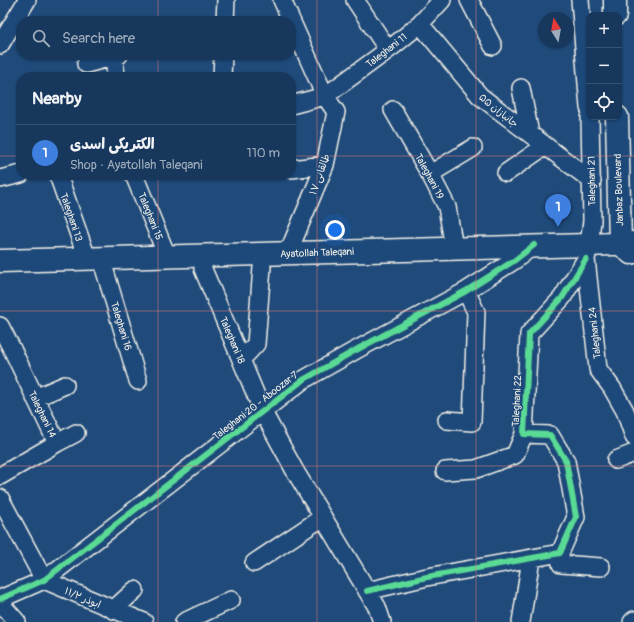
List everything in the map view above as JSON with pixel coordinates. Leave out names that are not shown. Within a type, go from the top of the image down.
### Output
[{"type":"main road","points":[[615,0],[615,12]]},
{"type":"main road","name":"Janbaz Boulevard","points":[[617,120],[626,172],[630,250]]},
{"type":"main road","name":"Ayatollah Taleqani","points":[[0,261],[534,246],[588,252]]},
{"type":"main road","name":"Ayatollah Taleqani","points":[[0,275],[515,260],[588,252],[630,250]]},
{"type":"street","points":[[225,16],[226,0]]},
{"type":"street","name":"طالقانی ۱۷","points":[[282,0],[289,16]]},
{"type":"street","points":[[355,0],[388,50]]},
{"type":"street","name":"Taleghani 11","points":[[325,96],[388,50],[420,24],[442,0]]},
{"type":"street","points":[[469,0],[493,46]]},
{"type":"street","points":[[580,0],[587,84]]},
{"type":"street","points":[[16,16],[25,1]]},
{"type":"street","points":[[0,44],[16,16]]},
{"type":"street","name":"جانبازان ۵۵","points":[[420,24],[480,96],[592,181]]},
{"type":"street","name":"طالقانی ۱۷","points":[[288,252],[325,165],[336,112],[325,96],[296,31]]},
{"type":"street","points":[[86,64],[101,60]]},
{"type":"street","points":[[116,60],[116,72]]},
{"type":"street","points":[[222,72],[223,60]]},
{"type":"street","points":[[521,88],[530,134]]},
{"type":"street","points":[[296,104],[325,96]]},
{"type":"street","name":"Taleghani 19","points":[[393,110],[447,207],[454,248]]},
{"type":"street","name":"Taleghani 21","points":[[588,252],[592,221],[590,120]]},
{"type":"street","points":[[506,173],[545,146]]},
{"type":"street","points":[[430,174],[472,148]]},
{"type":"street","points":[[296,168],[325,165]]},
{"type":"street","points":[[0,179],[16,175]]},
{"type":"street","name":"Taleghani 13","points":[[60,180],[86,258]]},
{"type":"street","name":"Taleghani 15","points":[[136,180],[168,256]]},
{"type":"street","name":"Taleghani 20 - Aboozar 7","points":[[0,599],[44,580],[263,412],[302,380],[466,291],[534,246]]},
{"type":"street","name":"Taleghani 24","points":[[588,252],[598,369],[629,410],[634,436]]},
{"type":"street","name":"Taleghani 22","points":[[560,554],[576,517],[566,461],[550,435],[524,434],[529,334],[562,298],[588,252]]},
{"type":"street","points":[[241,360],[256,344],[262,267]]},
{"type":"street","name":"Taleghani 18","points":[[203,269],[263,412],[294,471],[368,591],[377,607],[382,622]]},
{"type":"street","name":"Taleghani 16","points":[[105,271],[138,381]]},
{"type":"street","points":[[447,420],[472,422],[476,312],[466,291]]},
{"type":"street","name":"Taleghani 14","points":[[0,326],[6,352],[35,398],[57,443],[0,476]]},
{"type":"street","points":[[35,398],[65,386]]},
{"type":"street","points":[[57,443],[76,433]]},
{"type":"street","points":[[445,471],[476,470],[515,455],[524,434]]},
{"type":"street","points":[[616,460],[634,453]]},
{"type":"street","points":[[0,498],[44,580]]},
{"type":"street","points":[[254,563],[323,517]]},
{"type":"street","points":[[368,591],[427,577],[560,554],[561,564],[601,567]]},
{"type":"street","points":[[521,622],[531,559]]},
{"type":"street","name":"ابوذر ۱۱/۲","points":[[44,580],[144,622]]},
{"type":"street","points":[[113,610],[135,590]]},
{"type":"street","points":[[184,622],[231,600]]},
{"type":"street","points":[[0,603],[17,622]]},
{"type":"cycle path","points":[[0,599],[44,580],[303,380],[466,291],[515,260],[534,245]]},
{"type":"cycle path","points":[[367,591],[427,577],[560,553],[576,517],[566,461],[550,435],[524,434],[529,334],[562,298],[586,259]]},
{"type":"place","name":"الکتریکی اسدی","points":[[558,227]]}]
